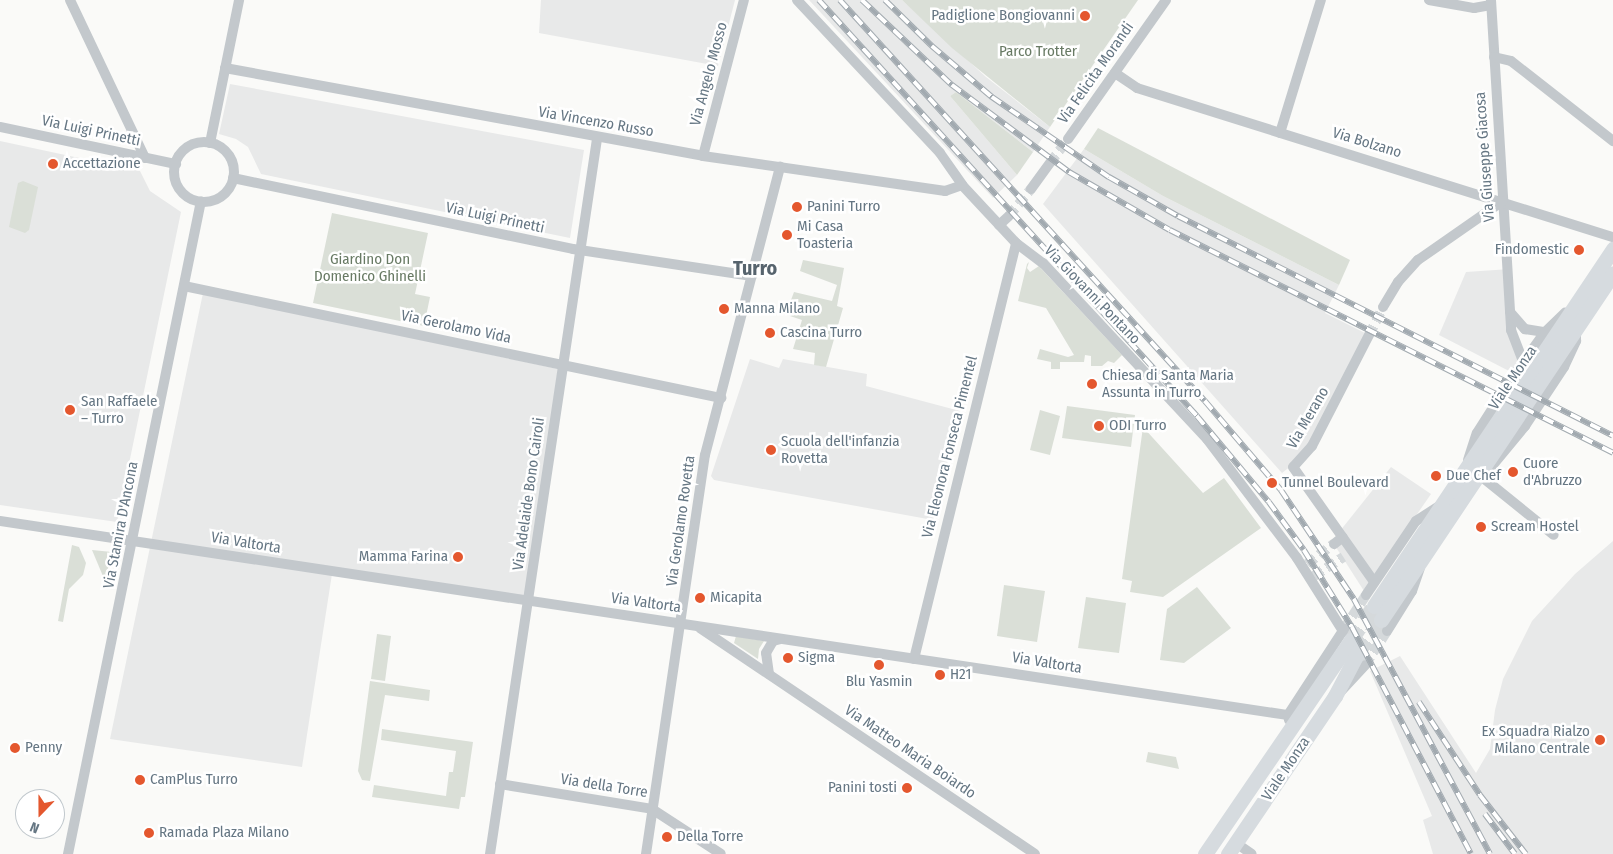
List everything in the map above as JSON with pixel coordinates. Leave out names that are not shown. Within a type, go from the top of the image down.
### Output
[{"type":"main road","name":"Viale Monza","points":[[1370,601],[1442,505],[1581,300],[1613,249]]},
{"type":"main road","name":"Viale Monza","points":[[1384,626],[1422,560],[1613,274]]},
{"type":"main road","name":"Viale Monza","points":[[1232,848],[1335,696],[1352,643]]},
{"type":"main road","name":"Viale Monza","points":[[1204,854],[1289,722],[1352,643]]},
{"type":"main road","points":[[1220,831],[1232,848]]},
{"type":"street","points":[[70,0],[145,158]]},
{"type":"street","points":[[210,143],[239,0]]},
{"type":"street","name":"Via Angelo Mosso","points":[[703,156],[744,0]]},
{"type":"street","name":"Via Giovanni Pontano","points":[[797,0],[940,153],[962,185],[999,225],[1016,243],[1043,263],[1208,439],[1313,577],[1352,643]]},
{"type":"street","name":"Via Felicita Morandi","points":[[1068,138],[1166,0]]},
{"type":"street","points":[[1280,133],[1321,0]]},
{"type":"street","points":[[1428,0],[1477,8],[1491,3]]},
{"type":"street","name":"Via Giuseppe Giacosa","points":[[1491,3],[1512,340],[1523,362]]},
{"type":"street","points":[[1494,56],[1513,63],[1613,141]]},
{"type":"street","name":"Via Vincenzo Russo","points":[[225,68],[597,139],[703,156],[945,191],[962,185]]},
{"type":"street","name":"Via Bolzano","points":[[1115,73],[1137,88],[1613,237]]},
{"type":"street","name":"Via Luigi Prinetti","points":[[0,127],[176,164]]},
{"type":"street","name":"Via Adelaide Bono Cairoli","points":[[490,854],[597,139]]},
{"type":"street","points":[[210,143],[229,156],[233,178],[222,195],[202,201],[191,198],[180,189],[175,175],[176,164],[190,146],[210,143]]},
{"type":"street","points":[[1031,190],[1050,163]]},
{"type":"street","name":"Via Gerolamo Rovetta","points":[[646,854],[704,462],[780,167]]},
{"type":"street","name":"Via Luigi Prinetti","points":[[233,178],[580,250],[752,276]]},
{"type":"street","name":"Via Stamira D'Ancona","points":[[68,854],[202,201]]},
{"type":"street","points":[[1383,307],[1398,282],[1418,260],[1503,201]]},
{"type":"street","points":[[999,225],[1009,216]]},
{"type":"street","name":"Via Eleonora Fonseca Pimentel","points":[[914,659],[1016,243]]},
{"type":"street","name":"Via Gerolamo Vida","points":[[184,286],[721,398]]},
{"type":"street","name":"Viale Monza","points":[[1466,470],[1477,433],[1523,362],[1545,332],[1581,300]]},
{"type":"street","points":[[1510,312],[1525,329],[1545,332]]},
{"type":"street","name":"Viale Monza","points":[[1468,492],[1525,426],[1563,369],[1576,341],[1576,328]]},
{"type":"street","name":"Via Merano","points":[[1369,335],[1311,448],[1292,467],[1374,582]]},
{"type":"street","points":[[1482,477],[1554,535]]},
{"type":"street","name":"Viale Monza","points":[[1370,601],[1374,582],[1416,521],[1442,505]]},
{"type":"street","name":"Via Valtorta","points":[[0,521],[914,659],[1289,722]]},
{"type":"street","points":[[1334,544],[1343,537]]},
{"type":"street","points":[[1343,557],[1352,550]]},
{"type":"street","name":"Via Matteo Maria Boiardo","points":[[697,626],[1035,854]]},
{"type":"street","points":[[769,674],[766,653],[773,642],[781,639]]},
{"type":"street","name":"Via della Torre","points":[[500,784],[652,809],[721,854]]},
{"type":"street","points":[[1232,848],[1252,854]]},
{"type":"shaded area","points":[[541,0],[735,0],[718,66],[539,33]]},
{"type":"shaded area","points":[[809,0],[902,0],[986,77],[1050,127],[1033,152],[956,92],[950,96],[1017,175],[993,198]]},
{"type":"shaded area","points":[[230,84],[584,150],[570,238],[261,174],[248,147],[236,139],[219,134]]},
{"type":"shaded area","name":"San Raffaele – Turro","points":[[0,141],[140,171],[150,191],[181,212],[117,522],[0,505]]},
{"type":"shaded area","points":[[1084,149],[1163,196],[1339,285],[1325,313],[1367,334],[1306,454],[1282,473],[1043,204]]},
{"type":"shaded area","points":[[1510,269],[1512,324],[1522,356],[1511,372],[1439,335],[1466,272]]},
{"type":"shaded area","points":[[203,293],[558,369],[525,602],[332,574],[302,767],[110,739]]},
{"type":"shaded area","points":[[750,359],[779,368],[783,359],[867,374],[866,386],[960,411],[933,520],[714,480],[711,476]]},
{"type":"shaded area","points":[[1391,467],[1431,494],[1364,591],[1332,541]]},
{"type":"shaded area","points":[[1613,541],[1613,854],[1433,854],[1423,820],[1432,816],[1370,671],[1400,656],[1476,773],[1490,749],[1495,710],[1503,679],[1532,621],[1575,574]]},
{"type":"green space","name":"Parco Trotter","points":[[902,0],[1138,0],[1050,127],[952,48]]},
{"type":"green space","points":[[956,92],[1033,152],[1017,175],[950,96]]},
{"type":"green space","points":[[1098,128],[1350,260],[1339,285],[1163,196],[1084,149]]},
{"type":"green space","points":[[23,181],[38,187],[29,230],[25,233],[9,227],[18,183]]},
{"type":"green space","name":"Giardino Don Domenico Ghinelli","points":[[332,213],[428,233],[415,294],[430,297],[424,326],[313,303]]},
{"type":"green space","points":[[803,260],[844,268],[837,306],[843,308],[826,367],[814,365],[815,353],[793,349],[802,320],[784,314],[785,308],[805,314],[808,305],[791,300],[794,292],[832,301],[837,285],[800,271]]},
{"type":"green space","points":[[1029,262],[1027,268],[1030,272],[1039,266],[1122,355],[1114,363],[1108,361],[1102,366],[1091,366],[1091,356],[1085,355],[1084,362],[1060,362],[1060,369],[1051,369],[1051,362],[1037,359],[1040,349],[1068,357],[1074,355],[1046,308],[1018,301],[1027,264]]},
{"type":"green space","name":"ODI Turro","points":[[1067,406],[1135,415],[1131,447],[1062,438]]},
{"type":"green space","points":[[1040,410],[1060,416],[1050,455],[1030,450]]},
{"type":"green space","points":[[1143,427],[1203,493],[1224,478],[1261,528],[1163,597],[1130,592],[1132,581],[1122,579]]},
{"type":"green space","points":[[72,545],[79,547],[86,563],[83,575],[69,589],[63,622],[58,621]]},
{"type":"green space","points":[[92,550],[112,552],[105,581]]},
{"type":"green space","points":[[1004,585],[1045,591],[1037,642],[997,636]]},
{"type":"green space","points":[[1197,587],[1231,628],[1184,663],[1160,660],[1167,609]]},
{"type":"green space","points":[[1086,597],[1126,603],[1119,653],[1078,648]]},
{"type":"green space","points":[[377,634],[391,636],[385,681],[371,679]]},
{"type":"green space","points":[[736,636],[764,641],[759,649],[758,659],[734,643]]},
{"type":"green space","points":[[370,681],[430,690],[429,701],[385,695],[370,781],[362,780],[358,771]]},
{"type":"green space","points":[[382,729],[473,742],[465,797],[461,797],[459,809],[372,797],[374,785],[446,796],[449,772],[453,772],[456,751],[381,740]]},
{"type":"green space","points":[[1148,752],[1176,757],[1179,769],[1146,762]]},
{"type":"tunnel","points":[[1050,163],[1068,139]]},
{"type":"tunnel","points":[[1009,216],[1031,189]]},
{"type":"tunnel","points":[[1369,335],[1383,307]]},
{"type":"tunnel","points":[[1307,564],[1334,544]]},
{"type":"tunnel","points":[[1314,576],[1343,557]]},
{"type":"tunnel","points":[[1344,629],[1366,595]]},
{"type":"tunnel","points":[[1351,640],[1374,606]]},
{"type":"tunnel","points":[[1358,652],[1381,620]]},
{"type":"tunnel","points":[[1365,665],[1387,631]]},
{"type":"railway","points":[[819,0],[1197,416],[1269,502],[1304,550],[1352,627],[1471,854]]},
{"type":"railway","points":[[840,0],[1205,401],[1281,490],[1354,599],[1490,854]]},
{"type":"railway","points":[[862,0],[952,85],[1069,172],[1170,230],[1613,453]]},
{"type":"railway","points":[[885,0],[932,46],[992,97],[1109,177],[1178,216],[1613,436]]},
{"type":"railway","points":[[1419,702],[1480,795],[1526,854]]},
{"type":"railway","points":[[1485,814],[1515,854]]},
{"type":"place","name":"Padiglione Bongiovanni","points":[[1085,16]]},
{"type":"place","name":"Accettazione","points":[[53,164]]},
{"type":"place","name":"Panini Turro","points":[[797,207]]},
{"type":"place","name":"Mi Casa Toasteria","points":[[787,235]]},
{"type":"place","name":"Findomestic","points":[[1579,250]]},
{"type":"place","name":"Manna Milano","points":[[724,309]]},
{"type":"place","name":"Cascina Turro","points":[[770,333]]},
{"type":"place","name":"Chiesa di Santa Maria Assunta in Turro","points":[[1092,384]]},
{"type":"place","name":"San Raffaele – Turro","points":[[70,410]]},
{"type":"place","name":"ODI Turro","points":[[1099,426]]},
{"type":"place","name":"Scuola dell'infanzia Rovetta","points":[[771,450]]},
{"type":"place","name":"Cuore d'Abruzzo","points":[[1513,472]]},
{"type":"place","name":"Due Chef","points":[[1436,476]]},
{"type":"place","name":"Tunnel Boulevard","points":[[1272,483]]},
{"type":"place","name":"Scream Hostel","points":[[1481,527]]},
{"type":"place","name":"Mamma Farina","points":[[458,557]]},
{"type":"place","name":"Micapita","points":[[700,598]]},
{"type":"place","name":"Sigma","points":[[788,658]]},
{"type":"place","name":"Blu Yasmin","points":[[879,665]]},
{"type":"place","name":"H21","points":[[940,675]]},
{"type":"place","name":"Ex Squadra Rialzo Milano Centrale","points":[[1600,740]]},
{"type":"place","name":"Penny","points":[[15,748]]},
{"type":"place","name":"CamPlus Turro","points":[[140,780]]},
{"type":"place","name":"Panini tosti","points":[[907,788]]},
{"type":"place","name":"Ramada Plaza Milano","points":[[149,833]]},
{"type":"place","name":"Della Torre","points":[[667,837]]},
{"type":"district","name":"Turro","points":[[755,268]]}]
